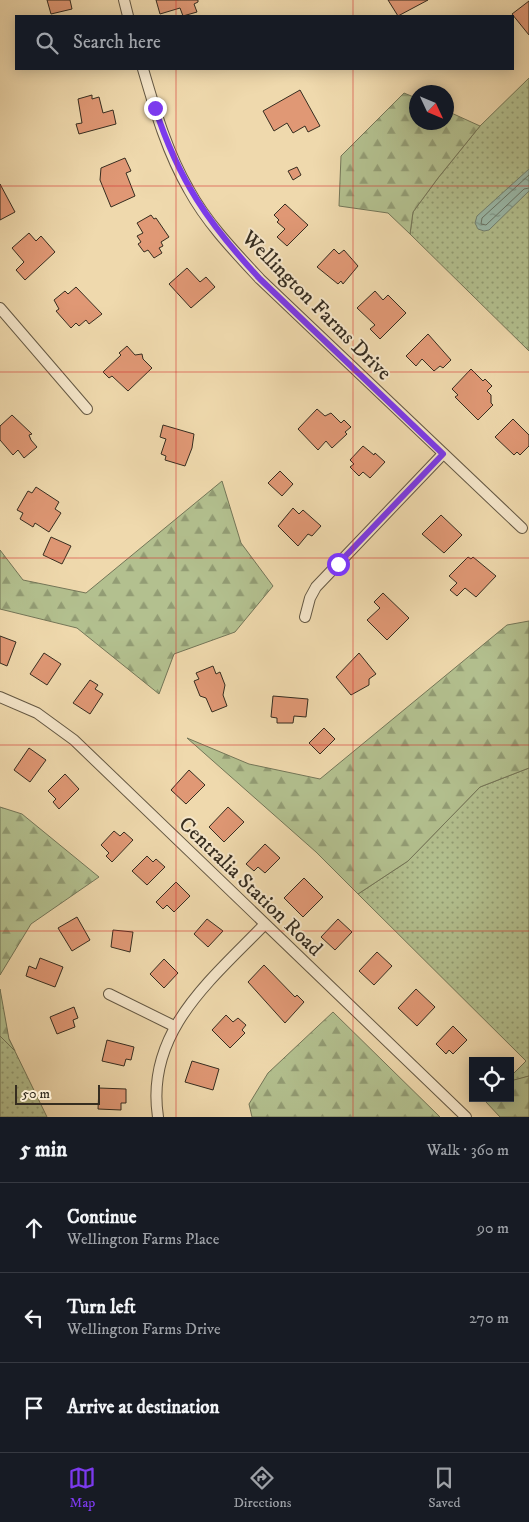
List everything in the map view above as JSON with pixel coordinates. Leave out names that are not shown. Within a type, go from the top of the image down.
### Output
[{"type":"street","points":[[124,0],[128,15]]},
{"type":"street","name":"Wellington Farms Drive","points":[[143,70],[163,134],[177,166],[189,191],[211,222],[260,279],[522,528]]},
{"type":"street","points":[[0,308],[87,409]]},
{"type":"street","points":[[306,617],[310,598],[316,587],[443,454]]},
{"type":"street","name":"Centralia Station Road","points":[[0,697],[37,713],[74,740],[264,925],[466,1117]]},
{"type":"street","points":[[158,1117],[155,1099],[158,1075],[174,1026],[191,1000],[264,925]]},
{"type":"street","points":[[109,994],[174,1026]]},
{"type":"green space","points":[[529,78],[529,351],[410,234],[413,212],[438,178],[480,126]]},
{"type":"green space","points":[[404,93],[409,95],[409,130],[454,130],[454,114],[480,126],[413,212],[410,234],[388,213],[339,206],[341,156]]},
{"type":"green space","points":[[222,481],[241,543],[273,586],[235,632],[174,654],[159,694],[77,628],[0,609],[0,550],[23,580],[86,593]]},
{"type":"green space","points":[[529,621],[529,768],[480,787],[408,861],[358,894],[316,852],[187,738],[249,764],[320,779],[507,625]]},
{"type":"green space","points":[[529,768],[529,1076],[514,1081],[514,1073],[526,1061],[358,894],[408,861],[480,787]]},
{"type":"green space","points":[[0,807],[22,814],[99,877],[31,924],[0,975]]},
{"type":"green space","points":[[0,989],[9,1039],[15,1051],[0,1036]]},
{"type":"green space","points":[[333,1012],[440,1117],[252,1117],[249,1104],[268,1073]]},
{"type":"green space","points":[[0,1032],[9,1039],[47,1117],[0,1117]]},
{"type":"green space","points":[[529,1076],[529,1117],[500,1117],[486,1102],[514,1102],[514,1080]]},
{"type":"water","points":[[529,169],[529,191],[489,230],[478,229],[475,223],[477,216]]},
{"type":"building","points":[[47,0],[70,0],[72,9],[51,14]]},
{"type":"building","points":[[156,0],[198,0],[194,4],[197,12],[183,15],[180,8],[160,14]]},
{"type":"building","points":[[388,0],[428,0],[400,15],[397,15]]},
{"type":"building","points":[[529,1],[529,35],[514,15],[512,14]]},
{"type":"building","points":[[300,90],[320,126],[308,132],[305,126],[293,133],[287,123],[274,131],[263,111]]},
{"type":"building","points":[[92,95],[92,99],[99,97],[103,113],[113,110],[116,124],[79,134],[76,124],[82,123],[78,99]]},
{"type":"building","points":[[125,158],[131,171],[126,173],[135,196],[111,207],[100,180],[101,168]]},
{"type":"building","points":[[297,167],[301,175],[293,180],[288,171]]},
{"type":"building","points":[[0,184],[15,212],[0,220]]},
{"type":"building","points":[[285,204],[308,225],[287,246],[277,237],[285,229],[277,222],[279,220],[274,215]]},
{"type":"building","points":[[151,215],[154,219],[156,218],[169,237],[161,242],[163,246],[159,248],[162,253],[154,258],[148,250],[144,252],[138,244],[141,242],[137,236],[143,233],[137,223]]},
{"type":"building","points":[[29,233],[36,241],[41,236],[55,252],[25,280],[16,270],[24,262],[12,248]]},
{"type":"building","points":[[334,249],[339,254],[344,250],[358,266],[343,284],[341,281],[338,284],[317,267]]},
{"type":"building","points":[[187,268],[200,282],[206,277],[215,287],[191,308],[169,284]]},
{"type":"building","points":[[76,287],[102,314],[89,324],[86,320],[79,326],[76,323],[71,328],[56,311],[59,309],[54,300],[65,291],[68,294]]},
{"type":"building","points":[[375,291],[383,300],[388,295],[406,313],[380,339],[370,329],[375,325],[357,308]]},
{"type":"building","points":[[428,334],[451,360],[443,368],[440,366],[434,371],[422,359],[416,366],[406,356]]},
{"type":"building","points":[[127,346],[135,355],[142,354],[143,359],[152,368],[128,391],[112,376],[109,378],[103,372],[121,355],[119,353]]},
{"type":"building","points":[[471,369],[483,381],[485,379],[492,386],[487,391],[491,395],[491,403],[493,405],[478,420],[455,397],[458,395],[452,389]]},
{"type":"building","points":[[317,409],[325,416],[331,413],[341,423],[344,420],[351,427],[345,432],[347,434],[332,448],[326,441],[318,450],[298,429]]},
{"type":"building","points":[[12,415],[32,434],[29,435],[37,447],[24,458],[18,450],[13,455],[0,440],[0,426]]},
{"type":"building","points":[[513,419],[529,435],[529,446],[520,455],[517,452],[514,455],[495,437]]},
{"type":"building","points":[[163,425],[194,434],[192,448],[185,466],[165,460],[166,456],[161,454],[166,439],[160,437]]},
{"type":"building","points":[[363,446],[385,462],[370,478],[363,472],[359,476],[350,467],[354,464],[350,460]]},
{"type":"building","points":[[280,471],[293,484],[282,496],[268,483]]},
{"type":"building","points":[[36,487],[59,502],[55,509],[61,513],[49,532],[35,523],[33,527],[20,519],[23,513],[17,510],[28,491],[32,493]]},
{"type":"building","points":[[293,508],[299,514],[303,510],[321,526],[312,536],[308,534],[298,546],[278,526]]},
{"type":"building","points":[[441,515],[462,535],[444,553],[422,534]]},
{"type":"building","points":[[51,537],[71,546],[62,564],[43,555]]},
{"type":"building","points":[[468,557],[471,559],[473,557],[496,576],[476,597],[465,588],[457,596],[450,590],[457,583],[449,576]]},
{"type":"building","points":[[383,593],[409,618],[387,640],[367,620],[380,608],[374,602]]},
{"type":"building","points":[[0,636],[16,642],[7,666],[0,663]]},
{"type":"building","points":[[44,653],[61,664],[47,685],[30,674]]},
{"type":"building","points":[[359,653],[376,674],[369,679],[369,685],[351,695],[336,677]]},
{"type":"building","points":[[213,666],[216,674],[220,672],[225,685],[223,695],[227,706],[212,712],[206,698],[200,696],[194,681],[199,679],[196,673]]},
{"type":"building","points":[[90,680],[98,685],[95,689],[103,694],[90,714],[73,703]]},
{"type":"building","points":[[273,696],[308,699],[306,717],[294,716],[293,723],[277,723],[277,718],[271,717]]},
{"type":"building","points":[[324,728],[335,739],[320,754],[309,743]]},
{"type":"building","points":[[29,748],[46,760],[30,782],[14,770]]},
{"type":"building","points":[[189,770],[205,785],[186,804],[171,790]]},
{"type":"building","points":[[65,774],[79,789],[59,809],[53,802],[56,799],[48,791]]},
{"type":"building","points":[[228,807],[244,822],[224,842],[209,827]]},
{"type":"building","points":[[114,831],[120,836],[124,832],[133,840],[112,862],[106,856],[109,853],[101,845]]},
{"type":"building","points":[[265,844],[280,858],[265,873],[258,867],[254,871],[246,864]]},
{"type":"building","points":[[147,856],[153,862],[156,859],[165,867],[147,885],[132,871]]},
{"type":"building","points":[[304,878],[323,897],[303,917],[284,898]]},
{"type":"building","points":[[176,882],[190,896],[174,912],[167,905],[163,909],[156,902]]},
{"type":"building","points":[[77,917],[90,940],[72,951],[58,928]]},
{"type":"building","points":[[207,919],[223,931],[208,947],[194,934]]},
{"type":"building","points":[[338,919],[352,932],[335,950],[321,937]]},
{"type":"building","points":[[113,930],[133,932],[130,952],[111,947]]},
{"type":"building","points":[[377,952],[392,966],[374,985],[359,971]]},
{"type":"building","points":[[40,958],[63,967],[55,987],[26,976],[29,966],[36,969]]},
{"type":"building","points":[[164,959],[178,973],[164,988],[150,974]]},
{"type":"building","points":[[264,965],[295,997],[297,995],[304,1002],[285,1023],[248,982]]},
{"type":"building","points":[[416,989],[435,1007],[417,1026],[398,1008]]},
{"type":"building","points":[[74,1007],[78,1018],[73,1020],[75,1027],[57,1034],[50,1017]]},
{"type":"building","points":[[226,1015],[233,1022],[238,1018],[246,1025],[242,1030],[245,1033],[230,1048],[212,1030]]},
{"type":"building","points":[[453,1026],[467,1040],[453,1054],[449,1050],[446,1054],[436,1044]]},
{"type":"building","points":[[107,1040],[134,1047],[131,1060],[126,1059],[124,1066],[102,1061]]},
{"type":"building","points":[[192,1061],[219,1069],[213,1090],[185,1082]]},
{"type":"building","points":[[99,1088],[126,1089],[126,1103],[121,1103],[121,1110],[98,1109]]},
{"type":"route","points":[[155,108],[163,134],[189,191],[234,251],[260,279],[443,454],[338,564]]}]
